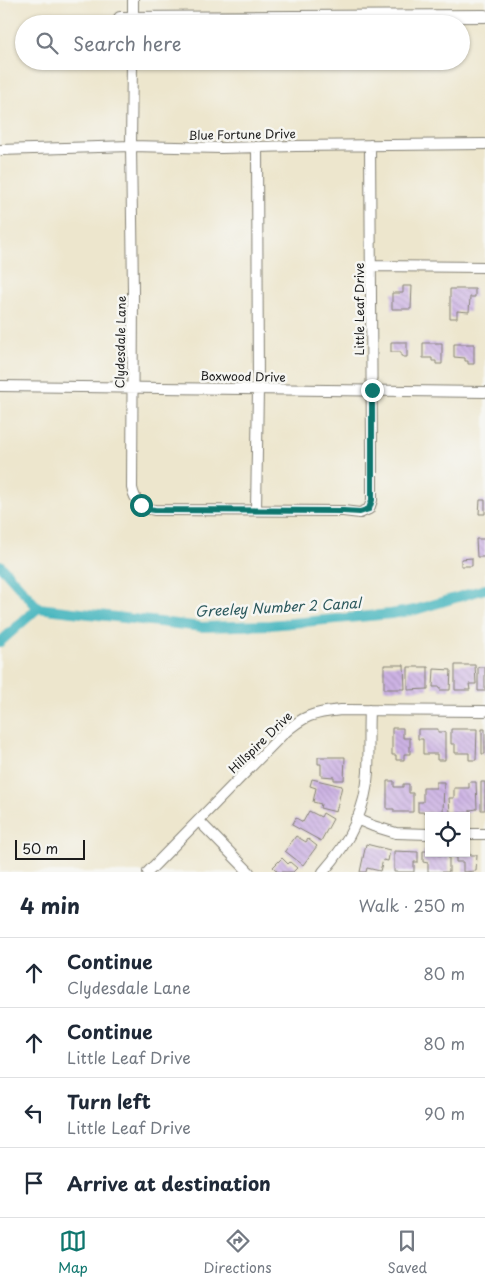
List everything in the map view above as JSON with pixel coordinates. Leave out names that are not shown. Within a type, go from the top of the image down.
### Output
[{"type":"street","points":[[130,15],[133,0]]},
{"type":"street","points":[[470,16],[485,16]]},
{"type":"street","name":"Clydesdale Lane","points":[[132,70],[132,488],[135,498],[148,509],[256,510]]},
{"type":"street","name":"Blue Fortune Drive","points":[[0,150],[131,146],[221,148],[485,144]]},
{"type":"street","name":"Little Leaf Drive","points":[[256,510],[360,512],[369,509],[372,500],[370,145]]},
{"type":"street","points":[[256,510],[258,389],[257,147]]},
{"type":"street","points":[[371,266],[485,267]]},
{"type":"street","name":"Boxwood Drive","points":[[0,386],[485,392]]},
{"type":"street","name":"Hillspire Drive","points":[[148,872],[295,723],[306,716],[341,710],[485,711]]},
{"type":"street","points":[[323,872],[348,840],[365,794],[368,773],[369,710]]},
{"type":"street","points":[[356,819],[396,833],[425,834]]},
{"type":"street","points":[[198,821],[249,872]]},
{"type":"street","points":[[470,834],[485,834]]},
{"type":"building","points":[[403,286],[412,286],[411,309],[392,309],[392,293],[403,293]]},
{"type":"building","points":[[450,289],[475,289],[475,297],[470,297],[469,312],[457,311],[457,318],[450,318]]},
{"type":"building","points":[[391,342],[407,342],[407,357],[401,356],[401,352],[391,352]]},
{"type":"building","points":[[423,343],[442,343],[442,364],[436,364],[436,361],[432,361],[432,358],[423,358]]},
{"type":"building","points":[[454,344],[474,344],[474,364],[468,364],[465,358],[454,357]]},
{"type":"building","points":[[480,500],[485,500],[485,514],[479,514]]},
{"type":"building","points":[[476,539],[485,539],[485,557],[477,557]]},
{"type":"building","points":[[472,558],[472,566],[461,566],[461,559]]},
{"type":"building","points":[[384,665],[404,665],[405,689],[384,689]]},
{"type":"building","points":[[455,665],[475,665],[476,684],[469,684],[470,690],[455,690]]},
{"type":"building","points":[[408,667],[428,667],[428,689],[408,690]]},
{"type":"building","points":[[478,667],[485,667],[485,691],[478,691]]},
{"type":"building","points":[[434,669],[451,670],[450,690],[440,690],[440,687],[433,687]]},
{"type":"building","points":[[392,728],[403,728],[403,738],[410,738],[410,754],[404,754],[404,760],[396,760],[396,755],[392,755]]},
{"type":"building","points":[[418,729],[438,729],[438,732],[445,732],[445,760],[437,760],[437,754],[423,754],[423,739],[418,739]]},
{"type":"building","points":[[451,729],[477,729],[476,760],[469,760],[469,753],[455,753],[455,744],[451,744]]},
{"type":"building","points":[[482,729],[485,729],[485,754],[482,754]]},
{"type":"building","points":[[318,757],[345,757],[344,780],[334,780],[334,777],[321,776],[321,764],[318,764]]},
{"type":"building","points":[[312,779],[342,786],[336,812],[320,808],[321,804],[313,802],[316,788],[310,786]]},
{"type":"building","points":[[387,781],[394,781],[394,787],[403,787],[403,784],[409,784],[409,793],[413,793],[413,812],[394,812],[394,809],[387,809]]},
{"type":"building","points":[[436,782],[444,782],[443,812],[418,812],[418,802],[423,802],[423,788],[436,788]]},
{"type":"building","points":[[469,782],[476,782],[477,809],[470,810],[470,812],[450,812],[449,798],[454,798],[454,788],[469,788]]},
{"type":"building","points":[[481,782],[485,782],[485,810],[481,810]]},
{"type":"building","points":[[309,811],[321,817],[323,813],[333,819],[321,841],[292,825],[296,818],[303,822]]},
{"type":"building","points":[[296,836],[306,842],[308,839],[317,846],[303,865],[285,851]]},
{"type":"building","points":[[366,844],[390,850],[388,861],[383,860],[380,871],[367,868],[366,872],[360,872]]},
{"type":"building","points":[[394,851],[418,852],[418,862],[414,862],[414,872],[394,872]]},
{"type":"building","points":[[423,851],[425,851],[425,857],[449,857],[449,872],[428,872],[428,863],[423,862]]},
{"type":"building","points":[[477,855],[476,871],[463,872],[463,862],[456,862],[456,857]]},
{"type":"building","points":[[282,858],[288,864],[290,862],[297,868],[293,872],[278,872],[273,867]]},
{"type":"waterway","name":"Greeley Number 2 Canal","points":[[0,565],[38,608],[202,627],[270,625],[391,614],[415,610],[485,589]]},
{"type":"waterway","points":[[0,642],[38,608]]},
{"type":"route","points":[[141,505],[155,510],[360,512],[369,509],[372,500],[372,390]]}]
